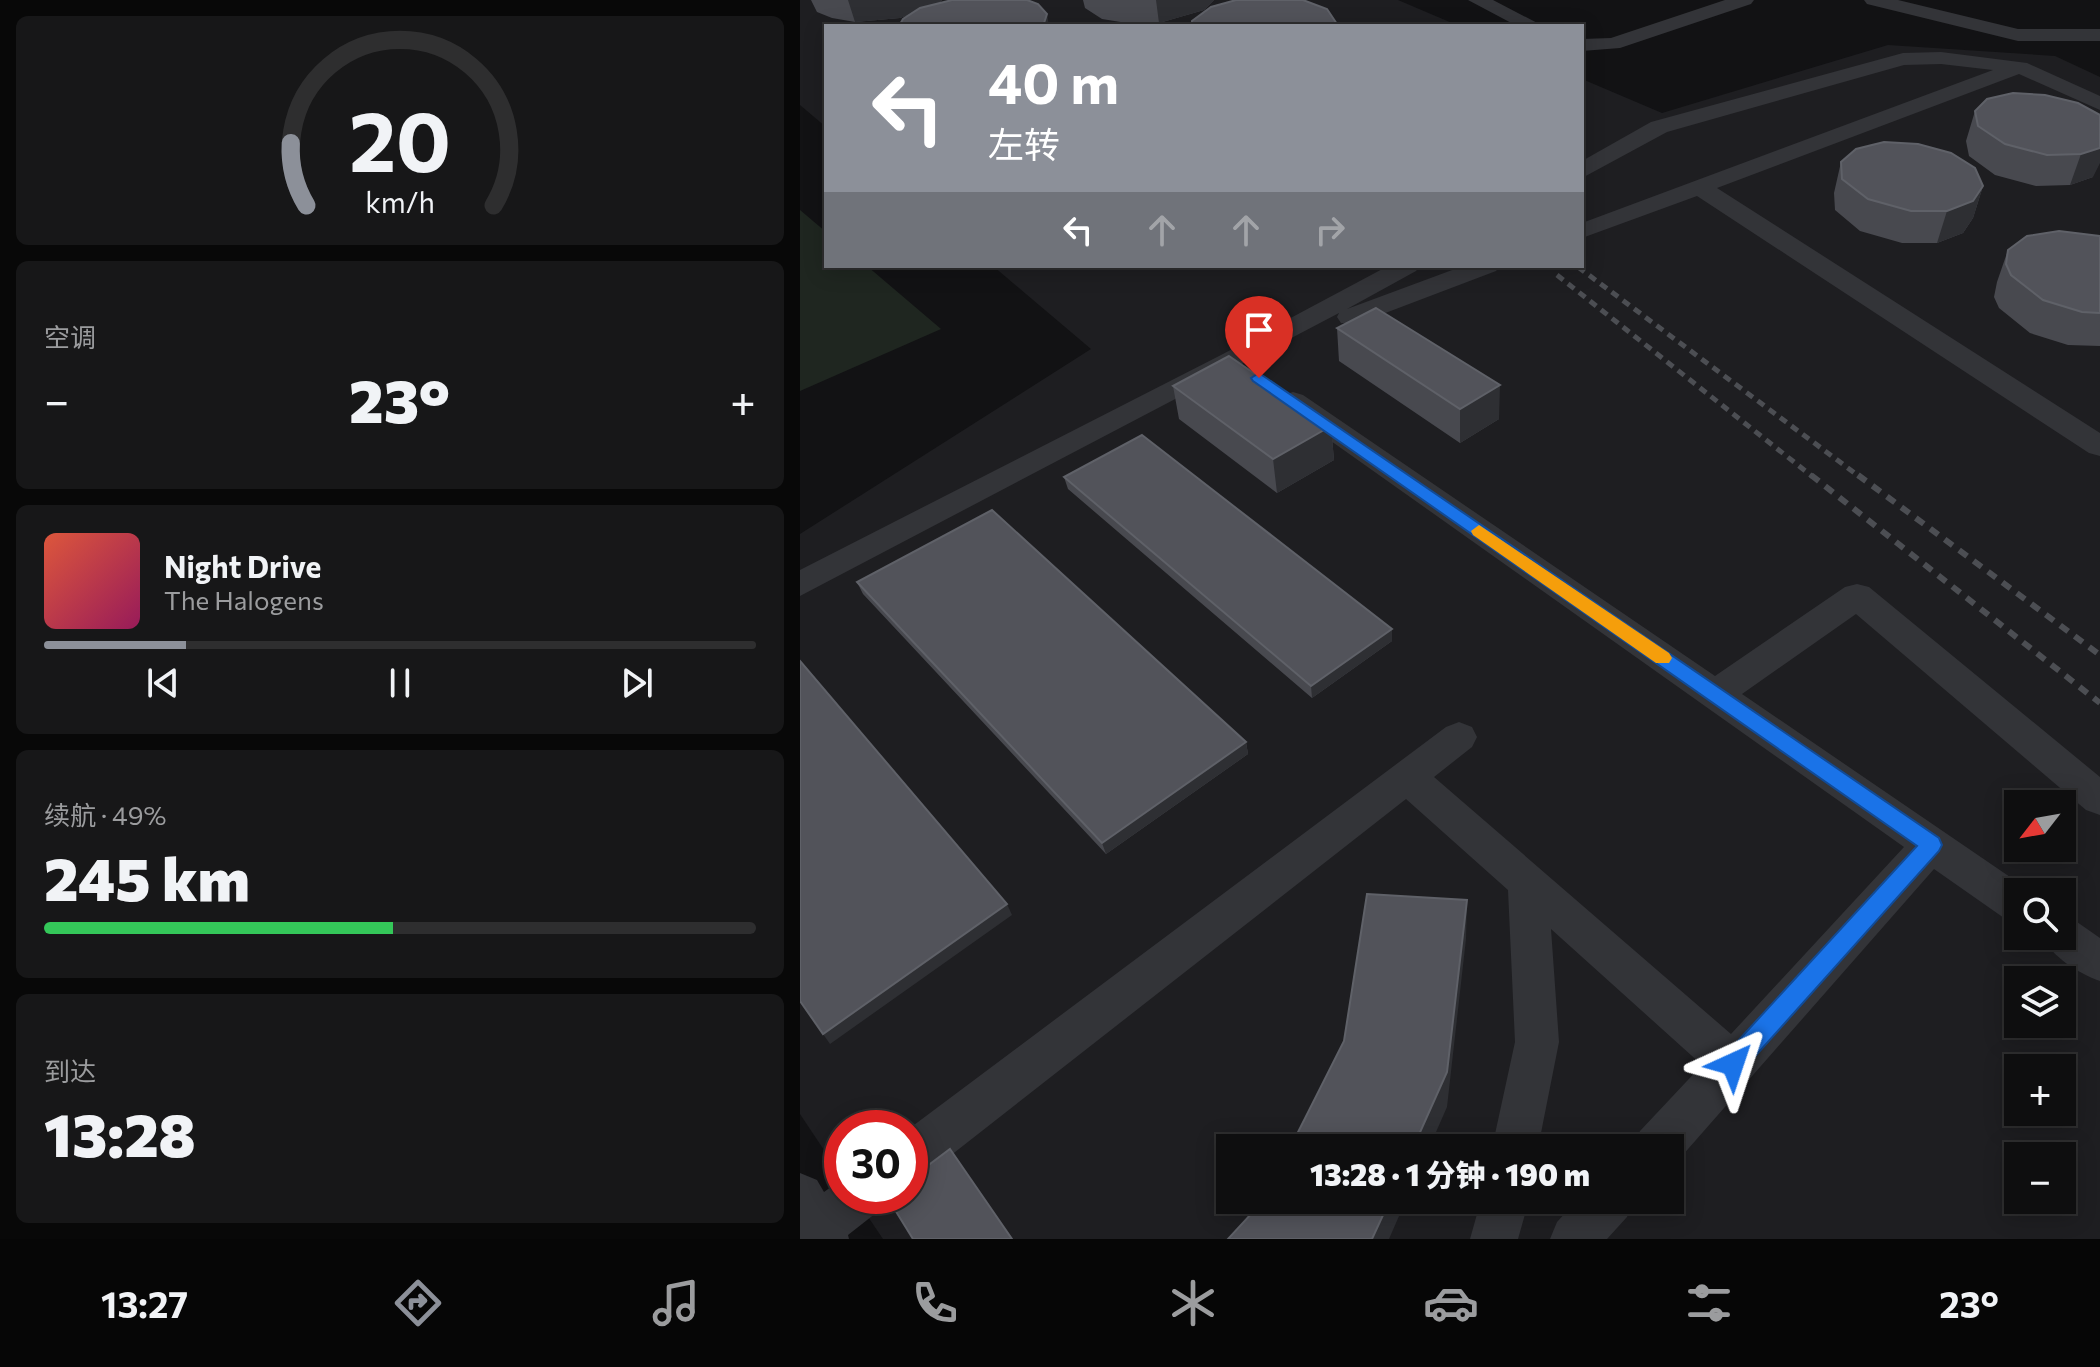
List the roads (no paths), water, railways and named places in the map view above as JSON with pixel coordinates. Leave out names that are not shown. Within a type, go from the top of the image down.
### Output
[{"type":"street","points":[[1478,0],[1529,24]]},
{"type":"street","points":[[1584,45],[1613,44],[1744,0]]},
{"type":"street","points":[[1874,0],[2018,35],[2100,35]]},
{"type":"street","points":[[1584,170],[1659,127],[1903,59],[1941,58],[2020,67],[2100,104]]},
{"type":"street","points":[[1584,230],[2020,67]]},
{"type":"street","points":[[1699,187],[2100,446]]},
{"type":"street","points":[[1255,375],[1404,268]]},
{"type":"street","points":[[800,584],[1483,268]]},
{"type":"street","points":[[1255,375],[2004,895]]},
{"type":"street","points":[[1715,694],[1857,596],[2100,799]]},
{"type":"street","points":[[928,1143],[1459,737]]},
{"type":"street","points":[[1408,777],[1733,1064]]},
{"type":"street","points":[[1670,1134],[1931,845]]},
{"type":"street","points":[[1518,1134],[1537,1042],[1528,883]]},
{"type":"street","points":[[2076,945],[2100,962]]},
{"type":"street","points":[[1494,1239],[1501,1214]]},
{"type":"street","points":[[1574,1239],[1597,1214]]},
{"type":"railway","points":[[1579,268],[1860,477]]},
{"type":"railway","points":[[1557,275],[1813,477]]},
{"type":"railway","points":[[1811,475],[2100,703]]},
{"type":"railway","points":[[1858,475],[2100,655]]}]
